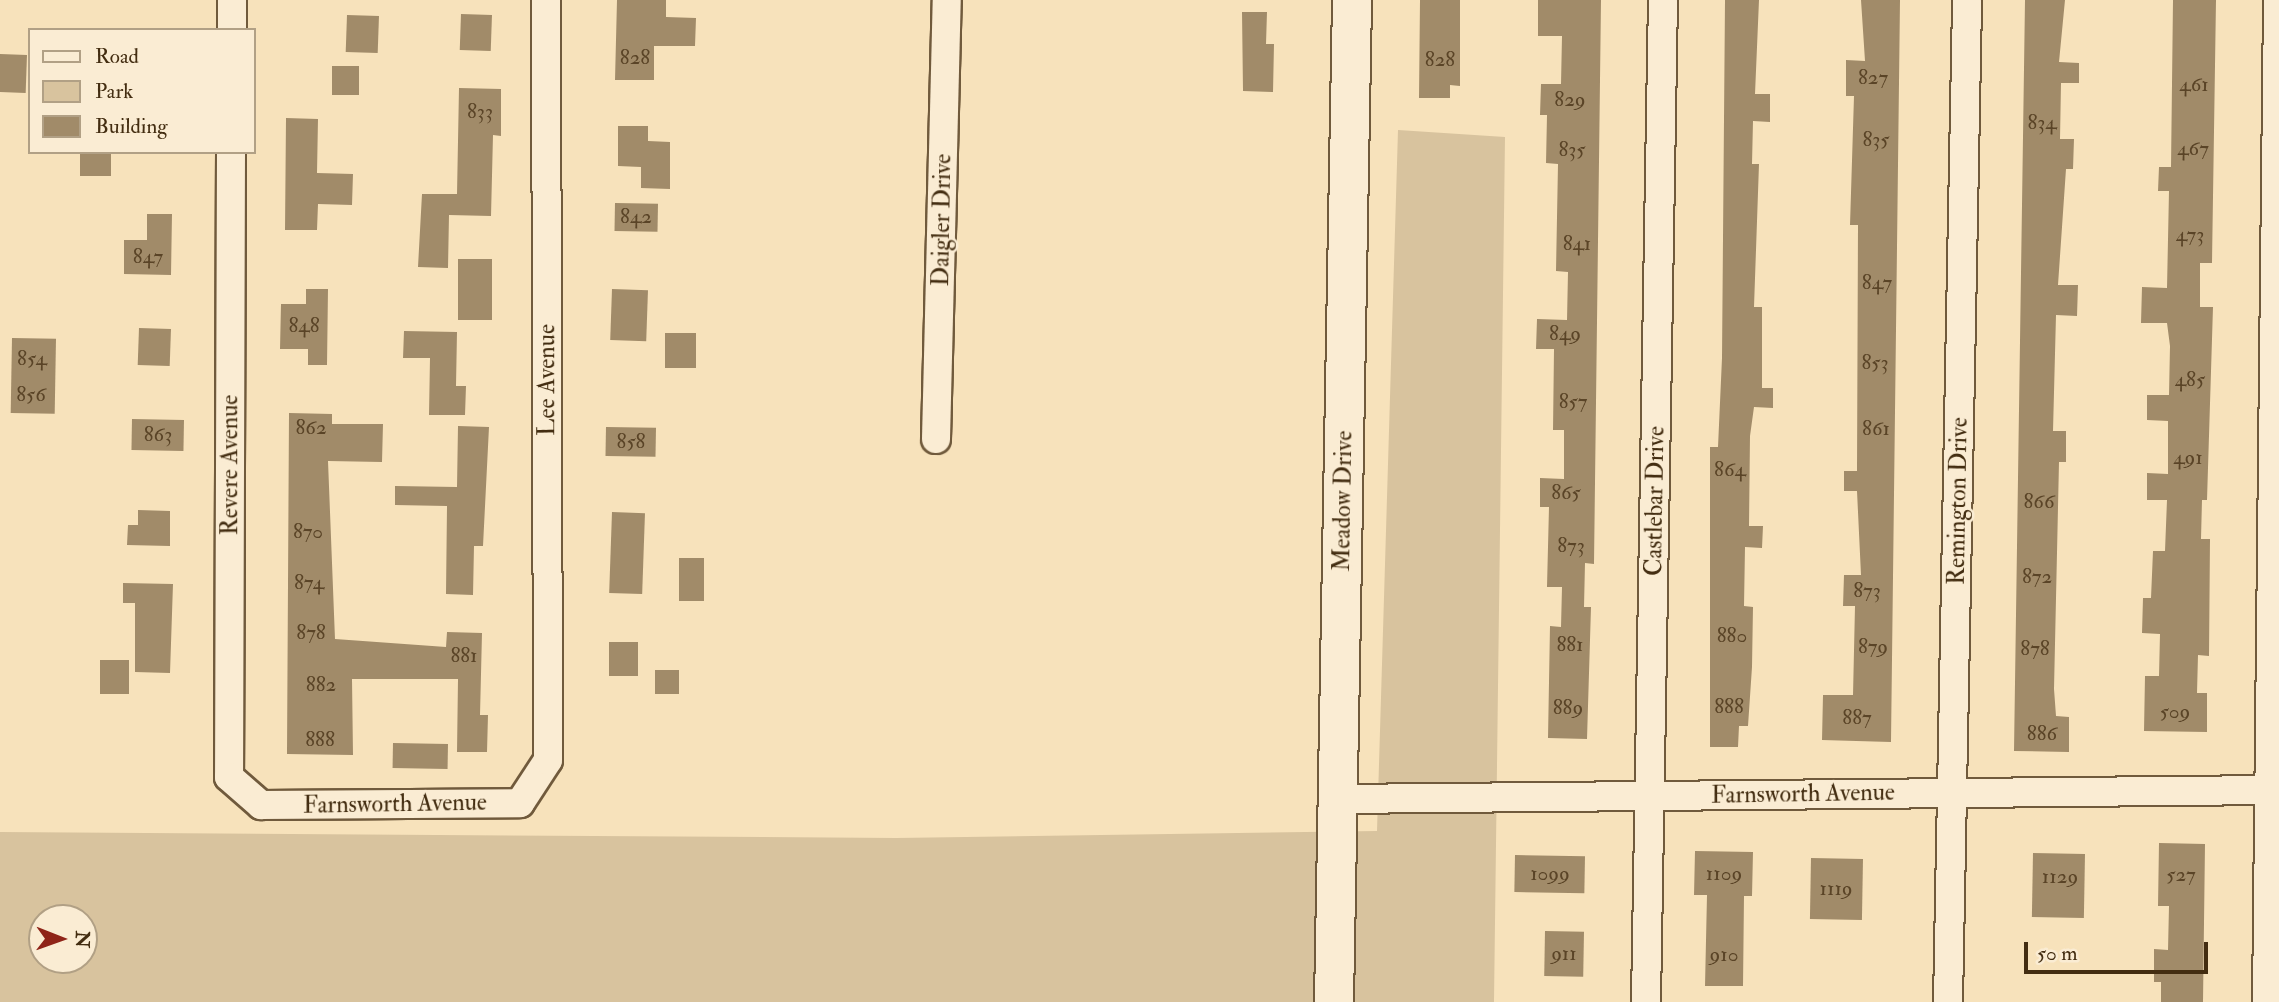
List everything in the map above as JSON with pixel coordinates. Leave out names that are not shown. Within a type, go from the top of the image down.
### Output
[{"type":"street","points":[[232,0],[232,28]]},
{"type":"street","name":"Lee Avenue","points":[[546,0],[548,760]]},
{"type":"street","name":"Daigler Drive","points":[[936,439],[947,0]]},
{"type":"street","name":"Meadow Drive","points":[[1334,1002],[1352,0]]},
{"type":"street","name":"Castlebar Drive","points":[[1646,1002],[1663,0]]},
{"type":"street","name":"Remington Drive","points":[[1948,1002],[1967,0]]},
{"type":"street","points":[[2267,1002],[2278,0]]},
{"type":"street","name":"Revere Avenue","points":[[229,777],[231,154]]},
{"type":"street","name":"Farnsworth Avenue","points":[[229,777],[261,805],[520,803],[548,760]]},
{"type":"street","name":"Farnsworth Avenue","points":[[1337,799],[2268,790]]},
{"type":"green space","points":[[1398,130],[1505,137],[1494,1002],[0,1002],[0,832],[896,838],[1377,831]]},
{"type":"building","points":[[617,0],[666,0],[666,17],[696,18],[695,46],[654,46],[654,80],[615,80]]},
{"type":"building","points":[[1420,0],[1460,0],[1460,86],[1450,85],[1450,98],[1419,98]]},
{"type":"building","points":[[1538,0],[1601,0],[1594,564],[1585,563],[1584,607],[1591,607],[1587,739],[1548,738],[1550,626],[1561,627],[1562,587],[1547,587],[1549,507],[1540,507],[1540,478],[1564,479],[1564,430],[1553,430],[1554,349],[1536,349],[1537,319],[1567,320],[1568,272],[1556,271],[1558,164],[1546,163],[1547,115],[1540,115],[1541,84],[1561,84],[1562,36],[1538,36]]},
{"type":"building","points":[[1725,0],[1759,0],[1755,94],[1770,94],[1770,122],[1753,121],[1752,164],[1759,164],[1754,307],[1762,307],[1762,388],[1773,388],[1773,408],[1754,407],[1750,436],[1749,526],[1763,526],[1762,548],[1745,547],[1744,606],[1753,607],[1748,726],[1739,726],[1738,747],[1710,747],[1710,447],[1718,447],[1722,358]]},
{"type":"building","points":[[1861,0],[1900,0],[1891,742],[1822,740],[1823,695],[1853,695],[1855,606],[1843,606],[1844,575],[1861,575],[1857,491],[1844,491],[1844,471],[1857,471],[1858,225],[1850,225],[1854,96],[1846,96],[1846,60],[1865,61]]},
{"type":"building","points":[[2025,0],[2065,0],[2059,62],[2079,63],[2079,83],[2061,83],[2060,139],[2074,139],[2073,169],[2066,169],[2058,285],[2078,285],[2077,316],[2056,315],[2053,431],[2066,431],[2066,462],[2059,462],[2054,689],[2056,716],[2069,717],[2069,752],[2014,751]]},
{"type":"building","points":[[2173,0],[2216,0],[2212,263],[2200,263],[2200,307],[2213,307],[2207,500],[2202,500],[2201,539],[2210,539],[2209,656],[2198,655],[2197,693],[2207,693],[2207,732],[2144,731],[2145,676],[2159,676],[2160,634],[2142,633],[2143,598],[2151,598],[2153,551],[2165,551],[2167,500],[2147,500],[2147,473],[2168,474],[2168,421],[2147,420],[2147,395],[2169,395],[2170,346],[2167,323],[2141,323],[2142,287],[2167,288],[2169,191],[2158,191],[2159,167],[2171,167]]},
{"type":"building","points":[[1242,12],[1267,12],[1266,44],[1274,44],[1273,92],[1243,91]]},
{"type":"building","points":[[461,14],[492,15],[491,51],[460,50]]},
{"type":"building","points":[[347,15],[379,16],[378,53],[346,52]]},
{"type":"building","points":[[0,54],[27,55],[26,93],[0,92]]},
{"type":"building","points":[[332,66],[359,66],[359,95],[332,95]]},
{"type":"building","points":[[459,88],[501,89],[501,136],[493,135],[491,216],[449,215],[448,268],[418,267],[422,194],[457,194]]},
{"type":"building","points":[[286,118],[318,119],[317,173],[353,174],[352,205],[318,204],[317,230],[285,230]]},
{"type":"building","points":[[618,126],[648,126],[648,141],[670,142],[670,189],[641,188],[641,167],[618,166]]},
{"type":"building","points":[[80,154],[111,154],[111,176],[80,176]]},
{"type":"building","points":[[615,203],[658,204],[658,232],[615,231]]},
{"type":"building","points":[[147,214],[172,214],[171,275],[124,274],[124,240],[147,240]]},
{"type":"building","points":[[458,259],[492,259],[492,320],[458,320]]},
{"type":"building","points":[[306,289],[328,289],[327,365],[308,365],[308,349],[280,349],[281,304],[306,304]]},
{"type":"building","points":[[612,289],[648,290],[646,341],[610,340]]},
{"type":"building","points":[[139,328],[171,329],[170,366],[138,365]]},
{"type":"building","points":[[404,331],[457,332],[456,386],[466,386],[465,415],[429,415],[430,358],[403,358]]},
{"type":"building","points":[[665,333],[696,333],[696,368],[665,368]]},
{"type":"building","points":[[12,338],[56,339],[55,414],[11,413]]},
{"type":"building","points":[[289,413],[332,414],[332,424],[383,424],[382,462],[328,461],[335,639],[446,647],[447,632],[482,633],[480,715],[488,715],[487,752],[457,752],[458,679],[352,679],[353,755],[287,754]]},
{"type":"building","points":[[132,419],[184,420],[183,451],[131,450]]},
{"type":"building","points":[[458,426],[489,427],[483,546],[474,546],[473,595],[446,594],[447,506],[395,505],[395,486],[457,487]]},
{"type":"building","points":[[606,427],[656,428],[655,457],[605,456]]},
{"type":"building","points":[[138,510],[170,511],[170,546],[127,545],[128,525],[138,525]]},
{"type":"building","points":[[612,512],[645,513],[642,594],[609,593]]},
{"type":"building","points":[[679,558],[704,558],[704,601],[679,601]]},
{"type":"building","points":[[123,583],[173,584],[170,673],[135,672],[135,603],[123,603]]},
{"type":"building","points":[[609,642],[638,642],[638,676],[609,676]]},
{"type":"building","points":[[100,660],[129,660],[129,694],[100,694]]},
{"type":"building","points":[[655,670],[679,670],[679,694],[655,694]]},
{"type":"building","points":[[393,743],[448,744],[448,769],[393,768]]},
{"type":"building","points":[[2159,843],[2205,844],[2203,1002],[2161,1002],[2161,982],[2154,982],[2154,949],[2168,950],[2169,906],[2158,906]]},
{"type":"building","points":[[1695,851],[1753,852],[1752,896],[1744,896],[1743,986],[1705,986],[1707,895],[1694,895]]},
{"type":"building","points":[[2033,853],[2085,854],[2084,918],[2032,917]]},
{"type":"building","points":[[1515,855],[1585,856],[1584,893],[1514,892]]},
{"type":"building","points":[[1811,858],[1863,859],[1862,920],[1810,919]]},
{"type":"building","points":[[1545,931],[1584,932],[1583,977],[1544,976]]}]
